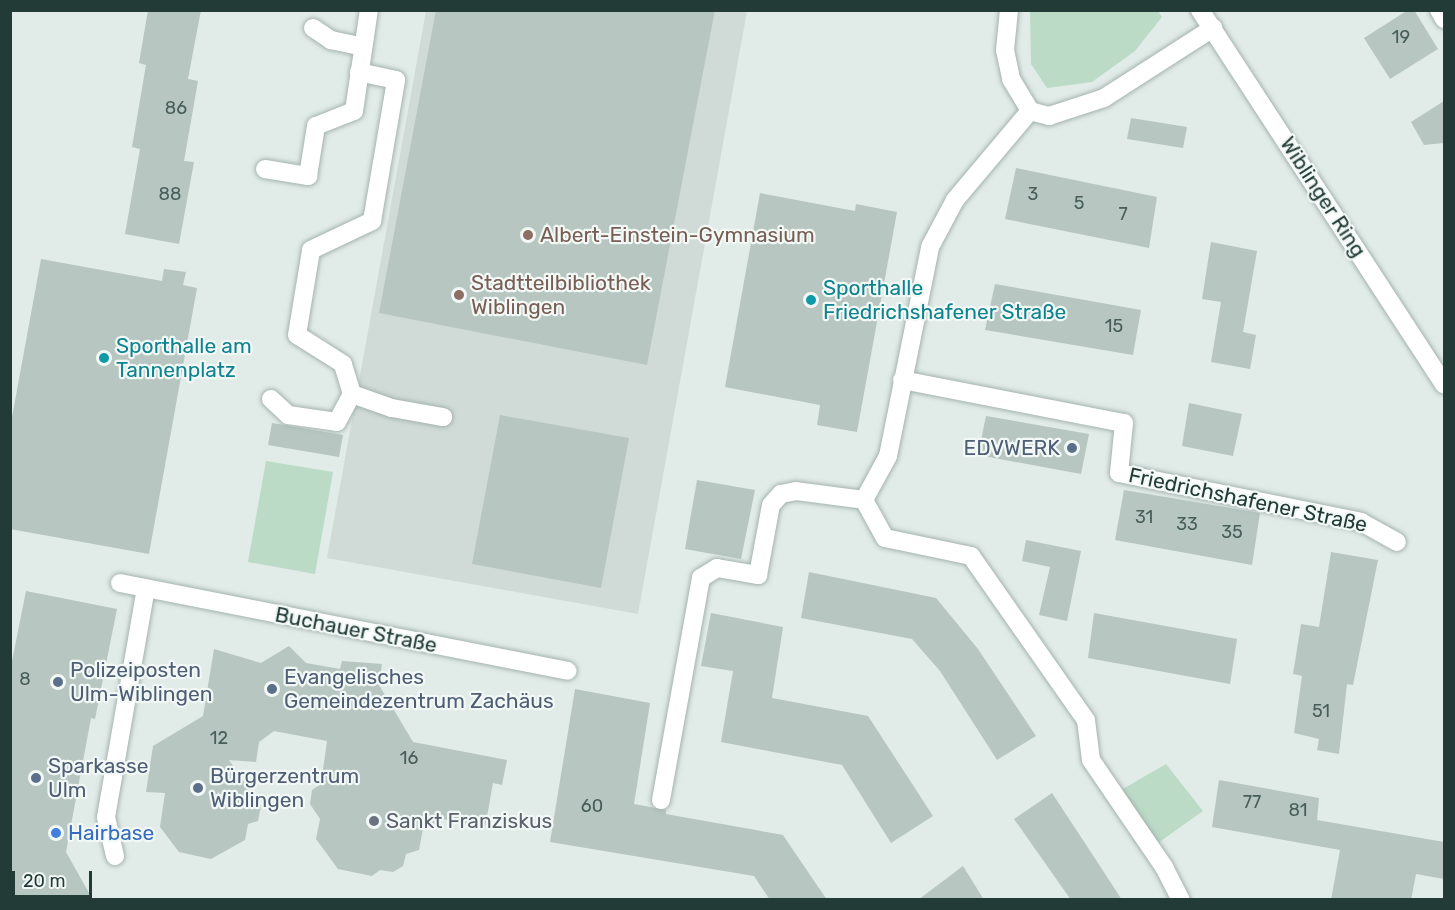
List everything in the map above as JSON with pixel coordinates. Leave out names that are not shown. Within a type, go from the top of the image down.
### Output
[{"type":"street","points":[[265,169],[308,176],[316,126],[354,111],[369,10]]},
{"type":"street","points":[[1008,10],[1005,50],[1011,79],[1030,111],[1049,116],[1104,98],[1213,28]]},
{"type":"street","name":"Wiblinger Ring","points":[[1200,10],[1444,385]]},
{"type":"street","points":[[1439,10],[1444,19]]},
{"type":"street","points":[[313,28],[331,40],[363,47]]},
{"type":"street","points":[[271,399],[288,415],[337,422],[352,394],[343,364],[297,334],[310,250],[372,221],[396,80],[359,72]]},
{"type":"street","points":[[864,500],[888,456],[930,247],[955,200],[1030,111]]},
{"type":"street","name":"Friedrichshafener Straße","points":[[902,380],[1124,423],[1119,473],[1354,520],[1378,528],[1397,542]]},
{"type":"street","points":[[352,394],[392,408],[443,417]]},
{"type":"street","points":[[662,800],[701,578],[717,568],[758,575],[771,505],[781,494],[796,491],[864,500]]},
{"type":"street","points":[[864,500],[885,538],[971,556],[1086,720],[1091,760],[1104,783],[1164,867],[1181,900]]},
{"type":"street","name":"Buchauer Straße","points":[[120,584],[567,671]]},
{"type":"street","points":[[115,856],[106,817],[146,588]]},
{"type":"shaded area","points":[[426,11],[747,11],[638,614],[327,558]]},
{"type":"green space","points":[[1030,11],[1158,11],[1162,17],[1135,51],[1092,82],[1047,88],[1031,64]]},
{"type":"green space","points":[[266,461],[333,472],[315,574],[248,562]]},
{"type":"green space","points":[[1166,764],[1203,811],[1158,843],[1121,790]]},
{"type":"building","points":[[148,10],[201,10],[188,79],[198,81],[184,161],[194,162],[179,244],[125,234],[140,149],[132,147],[146,65],[139,63]]},
{"type":"building","points":[[436,10],[715,10],[647,365],[379,313]]},
{"type":"building","points":[[1408,10],[1414,10],[1438,49],[1390,79],[1364,38]]},
{"type":"building","points":[[1444,101],[1444,143],[1424,145],[1411,122]]},
{"type":"building","points":[[1131,118],[1187,127],[1183,148],[1127,139]]},
{"type":"building","points":[[1016,168],[1157,197],[1149,248],[1005,219]]},
{"type":"building","name":"Sporthalle Friedrichshafener Straße","points":[[760,193],[855,211],[856,204],[897,212],[857,432],[817,425],[820,405],[725,387]]},
{"type":"building","points":[[1211,242],[1257,251],[1243,332],[1256,335],[1250,369],[1211,362],[1221,302],[1202,299]]},
{"type":"building","name":"Sporthalle am Tannenplatz","points":[[41,259],[162,281],[164,269],[186,272],[183,285],[197,288],[149,554],[10,529],[10,428]]},
{"type":"building","points":[[995,284],[1141,310],[1133,355],[985,330]]},
{"type":"building","points":[[1189,403],[1242,414],[1233,456],[1182,446]]},
{"type":"building","points":[[500,415],[629,438],[601,588],[472,564]]},
{"type":"building","points":[[986,416],[1089,434],[1081,474],[978,455]]},
{"type":"building","points":[[272,423],[343,435],[339,457],[268,445]]},
{"type":"building","points":[[697,480],[755,490],[741,559],[685,549]]},
{"type":"building","points":[[1124,490],[1260,513],[1252,565],[1115,540]]},
{"type":"building","points":[[1026,540],[1081,551],[1067,621],[1039,615],[1050,567],[1022,561]]},
{"type":"building","points":[[1331,552],[1378,560],[1353,685],[1347,684],[1339,754],[1317,750],[1319,739],[1294,733],[1302,676],[1293,674],[1301,624],[1319,627]]},
{"type":"building","points":[[809,572],[936,598],[978,649],[1036,736],[997,760],[940,671],[912,639],[801,618]]},
{"type":"building","points":[[26,591],[117,609],[95,719],[91,718],[66,852],[93,900],[10,900],[10,671]]},
{"type":"building","points":[[711,613],[783,627],[772,698],[868,716],[933,816],[891,843],[842,765],[721,742],[733,671],[701,666]]},
{"type":"building","points":[[1094,613],[1237,639],[1230,684],[1088,658]]},
{"type":"building","points":[[289,646],[306,663],[340,669],[342,661],[382,664],[379,685],[413,742],[507,760],[502,785],[493,783],[485,828],[442,819],[440,826],[424,823],[419,850],[406,854],[403,866],[393,872],[380,870],[372,876],[338,869],[316,839],[320,819],[310,804],[312,790],[321,784],[327,741],[274,731],[259,742],[256,762],[229,760],[261,806],[258,821],[248,824],[245,840],[211,859],[179,852],[160,827],[165,793],[146,792],[153,746],[203,716],[214,649],[261,663]]},
{"type":"building","points":[[575,689],[650,703],[634,804],[666,810],[666,814],[783,835],[827,900],[770,900],[754,876],[550,842]]},
{"type":"building","points":[[1219,780],[1319,798],[1317,820],[1444,842],[1444,879],[1416,874],[1411,900],[1331,900],[1340,850],[1212,827]]},
{"type":"building","points":[[1052,793],[1122,900],[1071,900],[1014,819]]},
{"type":"building","points":[[963,866],[984,900],[918,900]]},
{"type":"place","name":"Albert-Einstein-Gymnasium","points":[[528,235]]},
{"type":"place","name":"Stadtteilbibliothek Wiblingen","points":[[459,295]]},
{"type":"place","name":"Sporthalle Friedrichshafener Straße","points":[[811,300]]},
{"type":"place","name":"Sporthalle am Tannenplatz","points":[[104,358]]},
{"type":"place","name":"EDVWERK","points":[[1072,448]]},
{"type":"place","name":"Polizeiposten Ulm-Wiblingen","points":[[58,682]]},
{"type":"place","name":"Evangelisches Gemeindezentrum Zachäus","points":[[272,689]]},
{"type":"place","name":"Sparkasse Ulm","points":[[36,778]]},
{"type":"place","name":"Bürgerzentrum Wiblingen","points":[[198,788]]},
{"type":"place","name":"Sankt Franziskus","points":[[374,821]]},
{"type":"place","name":"Hairbase","points":[[56,833]]}]
